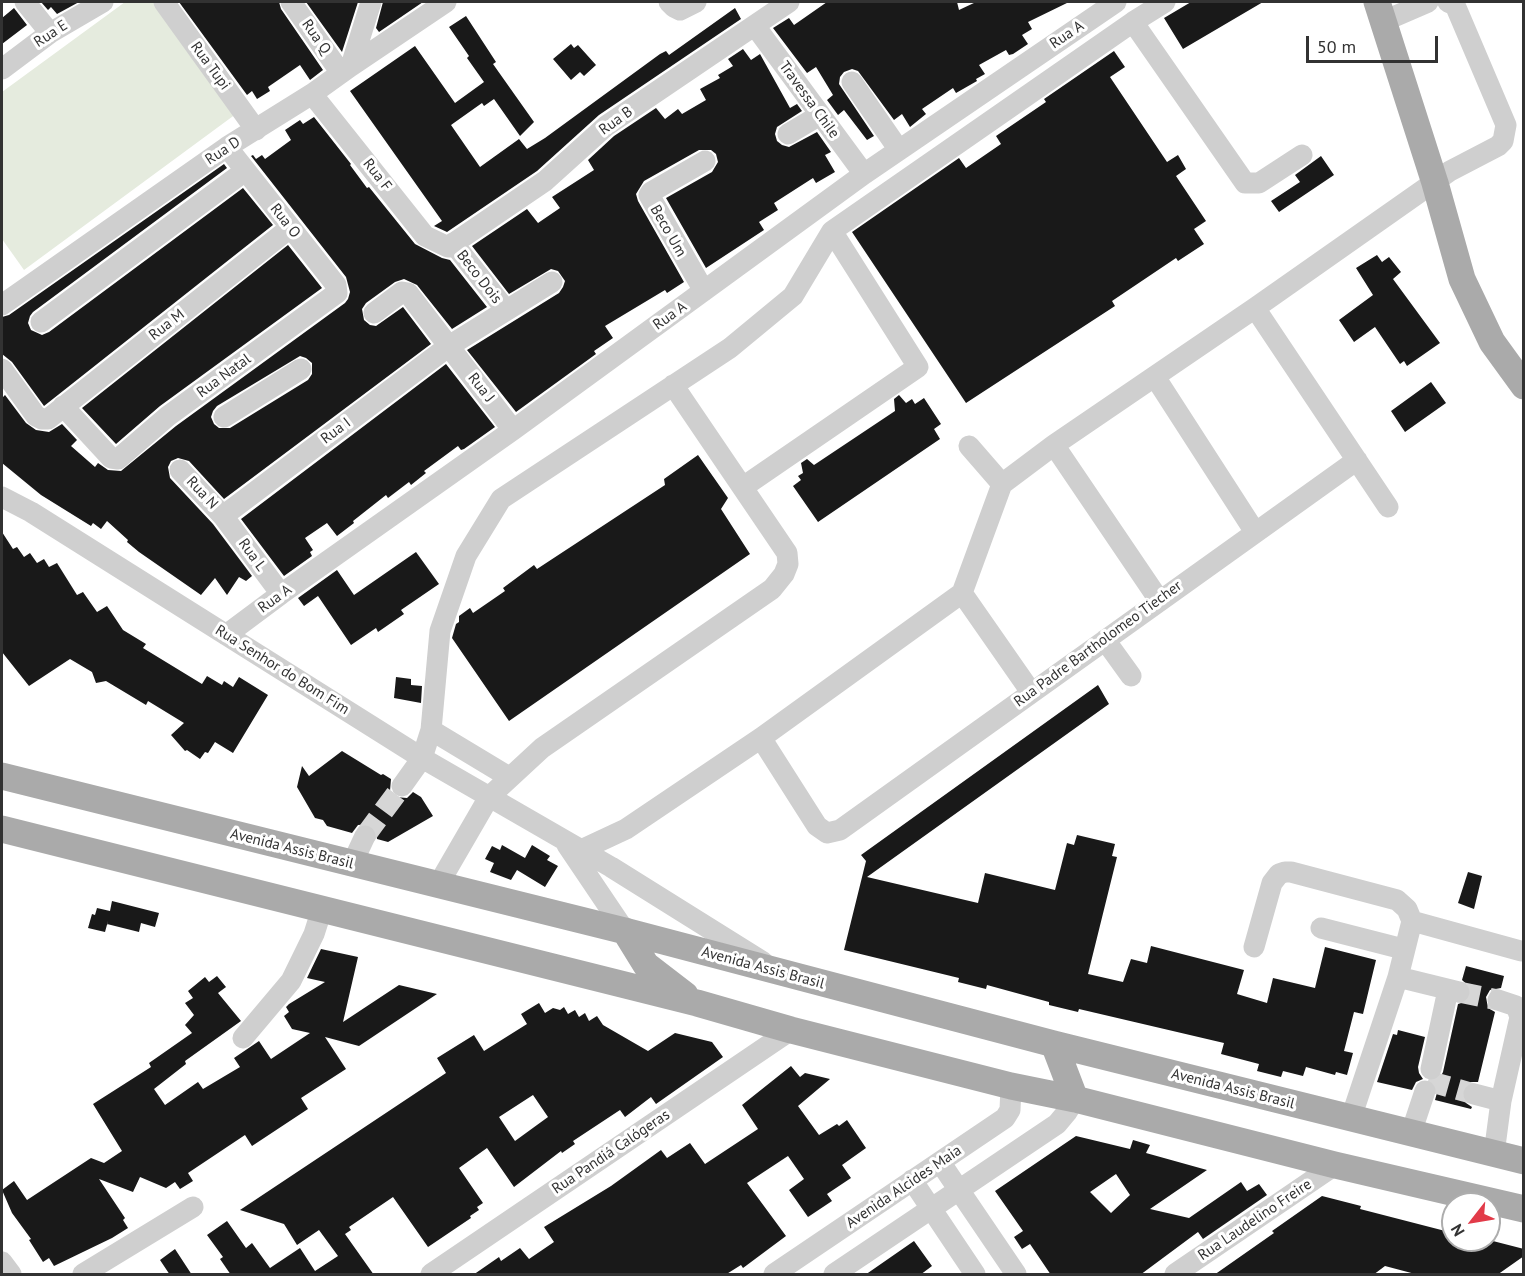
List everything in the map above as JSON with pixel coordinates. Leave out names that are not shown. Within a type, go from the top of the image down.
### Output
[{"type":"main road","points":[[1380,9],[1462,279],[1492,342],[1524,386]]},
{"type":"main road","name":"Avenida Assis Brasil","points":[[2,776],[625,931],[1054,1044],[1524,1161]]},
{"type":"main road","points":[[2,829],[697,1003],[791,1030],[1011,1086],[1075,1099],[1335,1165],[1524,1209]]},
{"type":"main road","points":[[625,931],[646,965],[697,1003]]},
{"type":"main road","points":[[1054,1044],[1075,1099]]},
{"type":"street","points":[[25,2],[50,33]]},
{"type":"street","name":"Rua E","points":[[2,69],[50,33],[103,2]]},
{"type":"street","name":"Rua Tupi","points":[[164,2],[256,130]]},
{"type":"street","name":"Rua Q","points":[[291,2],[346,69]]},
{"type":"street","points":[[346,69],[371,2]]},
{"type":"street","name":"Rua D","points":[[2,305],[226,147],[312,94],[446,2]]},
{"type":"street","points":[[669,2],[680,10],[696,2]]},
{"type":"street","name":"Rua B","points":[[450,245],[545,181],[606,126],[789,2]]},
{"type":"street","name":"Rua A","points":[[226,635],[280,594],[513,430],[864,174],[1116,2]]},
{"type":"street","points":[[402,786],[422,758],[431,730],[440,631],[466,556],[501,499],[730,348],[793,296],[832,231],[1165,2]]},
{"type":"street","points":[[1380,9],[1428,2]]},
{"type":"street","points":[[572,845],[626,829],[761,738],[962,593],[1002,484],[1054,445],[1450,171],[1498,146],[1503,141],[1506,125],[1455,5],[1448,2]]},
{"type":"street","points":[[1134,22],[1245,183],[1259,183],[1302,155]]},
{"type":"street","name":"Travessa Chile","points":[[755,26],[864,174]]},
{"type":"street","points":[[852,81],[899,150]]},
{"type":"street","name":"Rua F","points":[[312,94],[425,236],[450,245]]},
{"type":"street","points":[[788,134],[820,115]]},
{"type":"street","name":"Rua O","points":[[226,147],[336,285],[338,291],[335,295]]},
{"type":"street","name":"Beco Um","points":[[704,291],[649,195],[705,161]]},
{"type":"street","points":[[41,322],[245,171]]},
{"type":"street","name":"Rua M","points":[[2,369],[36,416],[48,419],[290,228]]},
{"type":"street","points":[[743,487],[918,367],[832,231]]},
{"type":"street","name":"Beco Dois","points":[[450,245],[506,310]]},
{"type":"street","points":[[449,346],[552,282]]},
{"type":"street","name":"Rua J","points":[[374,313],[402,292],[408,292],[513,430]]},
{"type":"street","name":"Rua Natal","points":[[63,406],[111,458],[116,460],[168,416],[335,295]]},
{"type":"street","points":[[1255,308],[1388,507]]},
{"type":"street","name":"Rua I","points":[[223,516],[449,346]]},
{"type":"street","points":[[224,417],[301,369]]},
{"type":"street","points":[[228,372],[248,401]]},
{"type":"street","points":[[1155,377],[1255,532]]},
{"type":"street","points":[[438,885],[489,797],[509,777],[542,748],[772,589],[784,574],[788,564],[787,553],[673,385]]},
{"type":"street","points":[[1054,445],[1159,600]]},
{"type":"street","points":[[969,446],[1002,484]]},
{"type":"street","name":"Rua Padre Bartholomeo Tiecher","points":[[761,738],[817,826],[827,833],[840,830],[1357,460]]},
{"type":"street","name":"Rua N","points":[[180,470],[223,516]]},
{"type":"street","name":"Rua Senhor do Bom Fim","points":[[2,496],[422,758],[611,867],[781,973]]},
{"type":"street","name":"Rua L","points":[[223,516],[280,594]]},
{"type":"street","points":[[962,593],[1031,692]]},
{"type":"street","points":[[1105,639],[1131,676]]},
{"type":"street","points":[[431,730],[509,777]]},
{"type":"street","points":[[611,867],[626,829]]},
{"type":"street","points":[[352,864],[364,836]]},
{"type":"street","name":"Rua Senhor do Bom Fim","points":[[572,845],[625,931]]},
{"type":"street","points":[[1254,947],[1272,883],[1279,874],[1285,872],[1397,900],[1407,909],[1412,921],[1398,976],[1351,1118]]},
{"type":"street","points":[[243,1038],[291,981],[314,934],[322,909]]},
{"type":"street","points":[[1412,921],[1521,951]]},
{"type":"street","points":[[1321,928],[1404,949]]},
{"type":"street","points":[[1398,976],[1454,991],[1431,1069]]},
{"type":"street","points":[[1494,1154],[1501,1101],[1520,1017],[1516,1006],[1498,1000]]},
{"type":"street","name":"Rua Pandiá Calógeras","points":[[431,1275],[791,1030]]},
{"type":"street","name":"Avenida Alcides Maia","points":[[774,1275],[1005,1118],[1010,1110],[1011,1086]]},
{"type":"street","points":[[1411,1133],[1425,1091]]},
{"type":"street","points":[[1474,1094],[1501,1101]]},
{"type":"street","points":[[834,1275],[1057,1124],[1075,1099]]},
{"type":"street","points":[[940,1162],[1016,1275]]},
{"type":"street","name":"Rua Laudelino Freire","points":[[1175,1275],[1335,1165]]},
{"type":"street","points":[[912,1180],[975,1275]]},
{"type":"street","points":[[83,1275],[192,1207]]},
{"type":"street","points":[[2,1263],[11,1275]]},
{"type":"shaded area","points":[[125,2],[161,2],[240,111],[24,270],[2,239],[2,92]]},
{"type":"building","points":[[41,2],[79,2],[57,14],[51,7],[48,10]]},
{"type":"building","points":[[179,2],[279,2],[281,9],[323,70],[310,80],[300,65],[268,87],[270,91],[257,99],[252,91],[247,95]]},
{"type":"building","points":[[306,2],[358,2],[342,52]]},
{"type":"building","points":[[383,2],[423,2],[379,32],[376,28]]},
{"type":"building","points":[[827,2],[957,2],[959,10],[976,2],[1069,2],[1028,22],[1032,29],[1022,35],[1028,44],[1013,54],[1009,55],[1006,50],[979,65],[985,74],[956,93],[953,88],[922,109],[926,114],[910,127],[902,114],[894,120],[858,71],[852,69],[844,72],[839,84],[874,136],[867,140],[844,110],[838,115],[827,100],[833,95],[816,67],[807,73],[773,28],[789,18],[794,25]]},
{"type":"building","points":[[1191,2],[1263,2],[1183,49],[1164,18]]},
{"type":"building","points":[[14,8],[27,25],[2,44],[2,18]]},
{"type":"building","points":[[735,8],[741,19],[599,115],[537,171],[447,232],[434,226],[442,221],[350,91],[415,46],[455,103],[484,82],[449,27],[466,16],[496,62],[493,64],[534,122],[520,136],[494,99],[484,106],[482,103],[451,125],[480,167],[519,139],[527,149],[545,138],[660,54],[666,51],[669,55]]},
{"type":"building","points":[[571,44],[574,48],[578,45],[596,65],[584,76],[580,72],[571,80],[553,59]]},
{"type":"building","points":[[743,49],[751,60],[760,54],[790,108],[797,104],[802,111],[777,127],[775,134],[777,141],[789,147],[817,132],[831,152],[825,155],[835,172],[816,183],[813,178],[774,203],[778,210],[759,222],[764,230],[706,268],[666,198],[712,172],[718,162],[716,154],[711,150],[699,150],[644,181],[636,194],[638,201],[684,282],[667,293],[665,290],[605,326],[613,338],[594,351],[596,354],[516,412],[467,350],[559,293],[565,281],[558,271],[551,269],[509,294],[472,246],[527,209],[538,223],[560,208],[552,197],[594,170],[588,160],[614,136],[656,108],[665,119],[678,109],[682,114],[706,100],[700,89],[720,78],[718,75],[733,66],[728,59]]},
{"type":"building","points":[[1114,51],[1125,67],[1110,77],[1167,162],[1178,155],[1186,169],[1176,176],[1206,221],[1194,229],[1204,244],[1178,261],[1176,258],[1112,301],[1115,306],[966,403],[852,232],[959,158],[966,168],[1001,144],[996,136],[1046,102],[1044,99]]},
{"type":"building","points":[[314,117],[367,188],[369,187],[415,244],[450,260],[487,307],[452,329],[417,285],[404,279],[395,282],[366,303],[362,309],[364,320],[376,326],[403,307],[431,344],[224,499],[189,461],[178,458],[171,461],[168,467],[170,478],[213,524],[252,576],[246,581],[239,577],[227,595],[215,578],[201,595],[139,552],[107,521],[101,529],[93,523],[91,526],[41,495],[2,463],[2,398],[5,395],[26,423],[36,430],[49,432],[62,424],[77,440],[71,446],[95,467],[98,463],[108,470],[121,471],[176,426],[345,303],[350,292],[346,277],[251,156],[253,155],[256,159],[262,155],[265,159],[291,140],[285,130],[300,120],[303,124]],"holes":[[[300,356],[312,363],[312,374],[308,380],[230,428],[219,428],[214,424],[211,417],[217,406]]]},
{"type":"building","points":[[1321,156],[1334,175],[1279,212],[1271,201],[1300,182],[1295,175]]},
{"type":"building","points":[[224,164],[227,168],[33,312],[28,323],[31,330],[42,335],[49,332],[243,188],[273,225],[44,406],[12,362],[2,354],[2,317],[9,315]]},
{"type":"building","points":[[288,245],[322,288],[160,406],[116,444],[82,408]]},
{"type":"building","points":[[1377,255],[1382,262],[1389,257],[1401,272],[1393,279],[1440,343],[1407,366],[1404,361],[1400,364],[1375,327],[1354,342],[1339,320],[1373,295],[1356,268]]},
{"type":"building","points":[[446,364],[495,427],[464,449],[461,450],[458,446],[424,471],[426,473],[411,485],[409,482],[388,498],[386,495],[337,536],[327,523],[305,538],[313,550],[310,552],[312,556],[284,576],[241,519]]},
{"type":"building","points":[[1431,382],[1446,403],[1405,432],[1391,411]]},
{"type":"building","points":[[899,395],[906,403],[912,399],[915,404],[924,398],[941,424],[934,429],[940,439],[818,522],[793,486],[801,480],[798,476],[803,473],[801,463],[807,459],[814,465],[895,411],[894,399]]},
{"type":"building","points":[[698,455],[728,498],[721,509],[750,554],[509,721],[452,638],[456,624],[459,622],[459,616],[470,608],[473,613],[505,591],[503,588],[534,565],[537,569],[665,485],[664,479]]},
{"type":"building","points":[[2,532],[13,549],[17,547],[24,557],[30,553],[37,563],[44,559],[49,567],[57,563],[77,595],[83,592],[97,612],[107,606],[123,630],[146,644],[143,648],[202,684],[207,676],[222,685],[224,681],[233,687],[239,677],[268,695],[233,753],[215,742],[208,753],[205,752],[200,759],[187,750],[185,751],[171,735],[184,723],[148,701],[146,705],[106,681],[96,683],[92,672],[70,659],[29,686],[2,652]]},
{"type":"building","points":[[416,552],[439,584],[401,610],[404,614],[378,632],[376,628],[351,645],[318,596],[304,606],[298,598],[337,570],[354,595]]},
{"type":"building","points":[[396,677],[411,679],[411,685],[422,686],[421,703],[394,698]]},
{"type":"building","points":[[1098,685],[1109,704],[867,877],[978,903],[985,873],[1055,890],[1067,843],[1074,845],[1077,835],[1115,844],[1112,856],[1117,857],[1088,974],[1123,982],[1131,959],[1147,963],[1151,946],[1244,970],[1237,994],[1267,1003],[1273,978],[1315,988],[1325,947],[1376,960],[1363,1014],[1354,1012],[1344,1051],[1353,1053],[1347,1075],[1336,1072],[1335,1075],[1306,1067],[1303,1076],[1283,1071],[1281,1077],[1257,1071],[1259,1064],[1221,1054],[1224,1043],[1079,1009],[1078,1012],[1049,1005],[1049,1002],[987,985],[986,989],[958,982],[959,978],[844,950],[866,861],[861,855]]},
{"type":"building","points":[[342,751],[391,779],[390,791],[395,797],[407,798],[413,792],[421,797],[433,816],[388,842],[377,839],[376,829],[370,824],[358,825],[352,833],[327,826],[323,820],[315,818],[297,787],[302,766],[309,776]]},
{"type":"building","points":[[502,845],[525,858],[532,845],[550,856],[547,860],[558,866],[545,887],[517,870],[511,880],[490,872],[494,863],[485,859],[492,846],[500,850]]},
{"type":"building","points":[[1468,872],[1482,876],[1474,909],[1458,903]]},
{"type":"building","points":[[112,901],[159,913],[155,927],[141,923],[139,932],[107,924],[105,932],[88,928],[92,914],[95,915],[97,908],[110,911]]},
{"type":"building","points":[[321,949],[358,957],[343,1022],[399,985],[437,994],[359,1046],[325,1037],[346,1069],[301,1098],[308,1109],[252,1146],[245,1135],[188,1173],[193,1181],[180,1189],[175,1182],[166,1188],[140,1177],[133,1192],[99,1179],[125,1218],[123,1220],[128,1228],[54,1266],[49,1258],[43,1262],[29,1240],[31,1239],[12,1213],[2,1190],[14,1181],[27,1200],[91,1158],[104,1163],[122,1151],[93,1104],[151,1067],[149,1063],[192,1033],[185,1025],[194,1015],[185,1003],[193,998],[188,991],[205,977],[209,982],[217,976],[226,987],[218,993],[241,1021],[185,1061],[186,1064],[154,1089],[165,1105],[198,1082],[203,1089],[240,1067],[234,1058],[259,1041],[271,1059],[310,1033],[292,1029],[284,1016],[289,1012],[286,1007],[289,1004],[325,982],[307,978]]},
{"type":"building","points":[[1466,966],[1504,976],[1501,988],[1490,990],[1486,997],[1488,1008],[1495,1012],[1478,1082],[1465,1085],[1462,1091],[1462,1098],[1472,1107],[1471,1109],[1435,1100],[1438,1089],[1433,1081],[1440,1078],[1443,1072],[1458,1004],[1468,1001],[1471,996],[1471,988],[1462,980]]},
{"type":"building","points":[[539,1003],[545,1013],[553,1008],[560,1010],[564,1007],[568,1014],[575,1010],[579,1017],[585,1013],[589,1021],[597,1016],[603,1025],[648,1051],[675,1033],[712,1042],[723,1057],[656,1104],[651,1097],[625,1117],[620,1110],[573,1141],[575,1144],[562,1153],[561,1151],[514,1187],[487,1148],[459,1168],[483,1203],[477,1207],[479,1210],[428,1247],[393,1197],[349,1227],[351,1230],[345,1234],[374,1275],[231,1275],[220,1259],[223,1257],[207,1235],[227,1221],[246,1248],[252,1243],[270,1268],[300,1248],[315,1271],[338,1256],[319,1230],[297,1245],[284,1224],[240,1210],[446,1073],[437,1058],[474,1035],[484,1051],[527,1024],[521,1014]],"holes":[[[533,1095],[548,1117],[515,1141],[499,1117]]]},
{"type":"building","points":[[1398,1030],[1425,1037],[1418,1067],[1423,1079],[1416,1082],[1412,1090],[1377,1082],[1393,1034],[1397,1035]]},
{"type":"building","points":[[791,1066],[800,1077],[805,1073],[830,1079],[798,1106],[819,1135],[847,1120],[866,1148],[842,1165],[851,1178],[827,1194],[832,1201],[808,1217],[789,1190],[804,1179],[788,1156],[747,1183],[786,1236],[743,1268],[741,1265],[725,1275],[473,1275],[499,1257],[501,1261],[520,1248],[529,1259],[554,1242],[544,1227],[611,1186],[661,1150],[667,1158],[690,1143],[705,1164],[758,1129],[742,1105]]},
{"type":"building","points":[[1076,1136],[1130,1149],[1133,1140],[1150,1145],[1146,1153],[1207,1170],[1150,1209],[1189,1218],[1241,1182],[1247,1191],[1259,1184],[1267,1195],[1203,1239],[1198,1232],[1140,1275],[1051,1275],[1030,1244],[1022,1249],[1014,1237],[1023,1231],[995,1191]],"holes":[[[1116,1174],[1130,1195],[1111,1213],[1090,1192]]]},
{"type":"building","points":[[1322,1196],[1361,1206],[1360,1209],[1441,1230],[1441,1252],[1501,1252],[1501,1243],[1524,1249],[1524,1256],[1497,1275],[1419,1275],[1385,1266],[1373,1275],[1214,1275],[1274,1233],[1272,1231]]},
{"type":"building","points":[[914,1241],[932,1266],[920,1275],[865,1275]]},
{"type":"building","points":[[175,1249],[192,1275],[170,1275],[160,1260]]},
{"type":"tunnel","points":[[365,836],[402,786]]},
{"type":"tunnel","points":[[1459,992],[1498,1000]]},
{"type":"tunnel","points":[[1428,1081],[1474,1094]]}]
